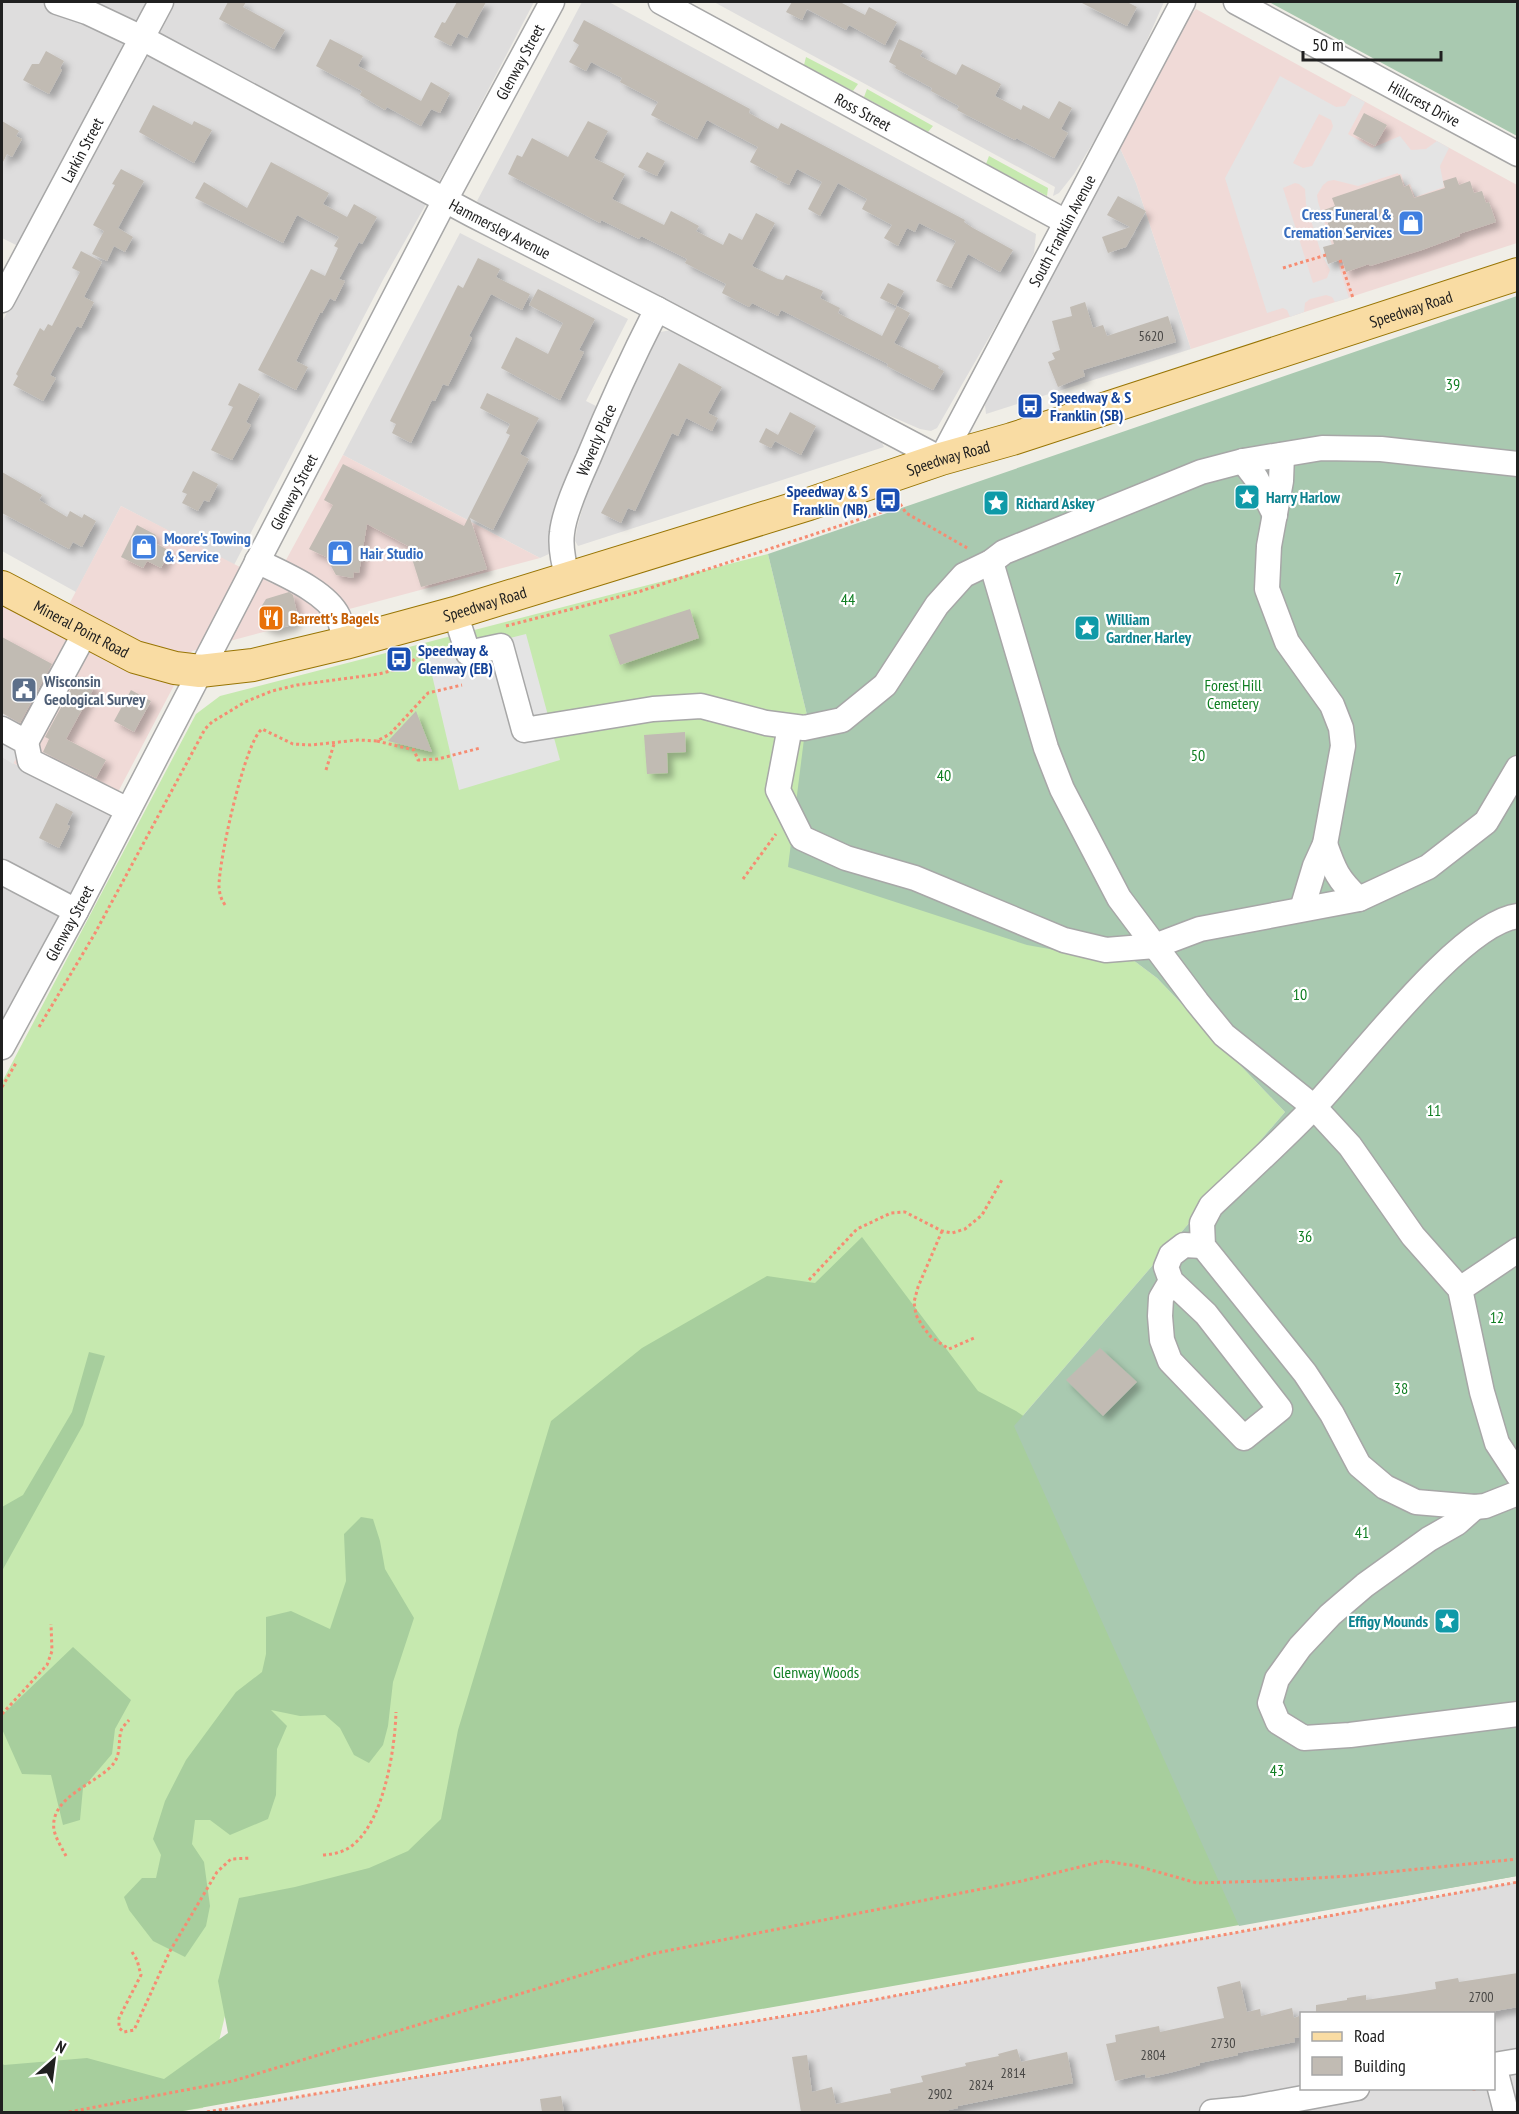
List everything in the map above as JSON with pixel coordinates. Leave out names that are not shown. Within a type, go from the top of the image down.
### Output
[{"type":"main road","name":"Speedway Road","points":[[200,671],[253,665],[345,643],[459,625],[568,579],[809,504],[941,459],[1023,435],[1518,274]]},
{"type":"main road","name":"Mineral Point Road","points":[[2,587],[135,657],[175,668],[200,671]]},
{"type":"street","name":"Hammersley Avenue","points":[[57,2],[98,16],[142,38],[941,459]]},
{"type":"street","name":"Larkin Street","points":[[2,300],[161,2]]},
{"type":"street","name":"Glenway Street","points":[[11,1052],[76,911],[128,810],[446,200],[552,2]]},
{"type":"street","name":"Ross Street","points":[[661,2],[1066,222]]},
{"type":"street","name":"South Franklin Avenue","points":[[941,459],[1183,2]]},
{"type":"street","name":"Hillcrest Drive","points":[[1236,2],[1518,154]]},
{"type":"street","name":"Waverly Place","points":[[568,579],[563,555],[562,533],[569,509],[618,388],[657,309]]},
{"type":"street","points":[[459,625],[468,653],[501,646],[524,730],[652,709],[701,706],[746,719],[804,728],[842,720],[885,685],[937,605],[964,575],[991,562],[1005,552],[1201,472],[1243,461],[1322,448],[1382,448],[1518,464]]},
{"type":"street","points":[[1281,455],[1281,481],[1269,546],[1267,589],[1287,642],[1332,705],[1341,728],[1342,746],[1325,843],[1315,866],[1302,909]]},
{"type":"street","points":[[1243,461],[1256,478],[1275,515]]},
{"type":"street","points":[[257,561],[306,586],[328,602],[338,616],[345,643]]},
{"type":"street","points":[[991,562],[1046,748],[1062,789],[1119,898],[1224,1035],[1314,1107],[1350,1146],[1413,1236],[1461,1289],[1482,1392],[1497,1443],[1518,1475]]},
{"type":"street","points":[[86,631],[26,742],[30,761],[128,810]]},
{"type":"street","points":[[790,727],[778,790],[802,838],[846,858],[915,878],[1064,940],[1106,950],[1155,946],[1200,929],[1359,899],[1428,867],[1486,822],[1518,768]]},
{"type":"street","points":[[2,729],[26,742]]},
{"type":"street","points":[[1325,843],[1332,866],[1342,883],[1359,899]]},
{"type":"street","points":[[2,872],[76,911]]},
{"type":"street","points":[[1518,916],[1492,925],[1465,945],[1395,1016],[1314,1107],[1211,1206],[1202,1223],[1203,1246],[1305,1373],[1332,1414],[1359,1465],[1385,1487],[1416,1502],[1475,1507],[1485,1506],[1518,1493]]},
{"type":"street","points":[[1171,1281],[1161,1298],[1160,1316],[1162,1340],[1170,1362],[1244,1438],[1280,1409],[1206,1314],[1171,1281],[1166,1267],[1171,1255],[1184,1245],[1203,1246]]},
{"type":"street","points":[[1461,1289],[1518,1250]]},
{"type":"street","points":[[1475,1507],[1457,1523],[1429,1539],[1365,1585],[1330,1615],[1300,1647],[1277,1679],[1270,1703],[1278,1722],[1304,1738],[1350,1735],[1518,1714]]},
{"type":"street","points":[[1495,2065],[1518,2061]]},
{"type":"street","points":[[1495,2069],[1506,2112]]},
{"type":"street","points":[[1212,2112],[1245,2111],[1347,2090]]},
{"type":"path","points":[[1283,268],[1326,255]]},
{"type":"path","points":[[1340,260],[1353,298]]},
{"type":"path","points":[[459,625],[638,592],[900,506],[914,519],[991,562]]},
{"type":"path","points":[[38,1028],[94,935],[206,729],[212,722],[245,702],[272,692],[297,685],[379,675],[406,667],[428,647]]},
{"type":"path","points":[[376,741],[390,734],[428,693],[462,685]]},
{"type":"path","points":[[225,905],[220,897],[219,885],[224,847],[250,749],[258,732],[262,729],[293,744],[376,741],[414,750],[418,760],[438,759],[480,748]]},
{"type":"path","points":[[326,770],[334,744]]},
{"type":"path","points":[[743,879],[769,842],[791,818]]},
{"type":"path","points":[[2,1087],[11,1052]]},
{"type":"path","points":[[809,1280],[856,1229],[891,1213],[905,1212],[942,1231],[952,1233],[965,1229],[975,1221],[994,1197],[1003,1178]]},
{"type":"path","points":[[942,1231],[918,1287],[914,1302],[916,1315],[931,1336],[949,1349],[974,1338]]},
{"type":"path","points":[[2,1714],[47,1665],[52,1651],[51,1624]]},
{"type":"path","points":[[323,1855],[340,1853],[354,1844],[365,1831],[376,1810],[389,1772],[396,1735],[396,1712]]},
{"type":"path","points":[[66,1856],[54,1832],[54,1821],[59,1809],[76,1791],[114,1763],[120,1751],[121,1730],[129,1720]]},
{"type":"path","points":[[132,1953],[141,1975],[118,2018],[118,2028],[129,2033],[134,2030],[170,1951],[217,1872],[231,1859],[251,1858]]},
{"type":"path","points":[[69,2112],[233,2081],[651,1954],[1022,1881],[1104,1861],[1137,1866],[1197,1883],[1349,1876],[1518,1859]]},
{"type":"path","points":[[207,2112],[816,2011],[1055,1965],[1518,1882]]},
{"type":"shaded area","points":[[2,2],[161,2],[28,251],[2,238]]},
{"type":"shaded area","points":[[172,2],[534,2],[454,155],[384,278],[234,565],[121,506],[76,592],[2,551],[2,322]]},
{"type":"shaded area","points":[[582,2],[609,2],[1036,234],[1034,253],[1014,294],[937,428],[931,431],[920,429],[872,408],[602,267],[510,224],[482,207],[477,201]]},
{"type":"shaded area","points":[[714,2],[1164,2],[1105,123],[1074,174],[1059,193],[1053,196],[1055,187]]},
{"type":"shaded area","points":[[1196,9],[1517,185],[1517,243],[1191,349],[1136,183],[1120,148],[1187,19]]},
{"type":"shaded area","points":[[1280,76],[1336,107],[1345,106],[1352,95],[1365,102],[1348,134],[1372,148],[1400,136],[1411,150],[1426,149],[1437,141],[1449,148],[1440,166],[1444,187],[1415,197],[1410,184],[1405,186],[1401,174],[1398,173],[1358,186],[1334,180],[1323,185],[1317,195],[1318,202],[1349,298],[1335,302],[1332,297],[1326,295],[1310,299],[1305,303],[1304,312],[1290,317],[1287,310],[1283,308],[1267,313],[1225,178]],"holes":[[[1319,114],[1331,120],[1333,126],[1312,166],[1303,168],[1293,163]],[[1295,183],[1305,189],[1306,204],[1321,253],[1330,270],[1327,278],[1313,283],[1283,188]]]},
{"type":"shaded area","points":[[1120,148],[1136,183],[1191,349],[986,414],[985,405],[988,396]]},
{"type":"shaded area","points":[[460,233],[628,319],[586,401],[596,406],[552,523],[549,554],[540,558],[343,455]]},
{"type":"shaded area","points":[[672,330],[880,439],[884,447],[578,546],[575,541],[577,528],[588,488],[654,338],[660,332]]},
{"type":"shaded area","points":[[343,455],[540,558],[192,651],[107,813],[2,757],[2,605],[54,633],[121,506],[273,584]]},
{"type":"shaded area","points":[[526,634],[560,760],[459,790],[428,658]]},
{"type":"shaded area","points":[[2,713],[26,727],[23,746],[13,764],[2,757]]},
{"type":"shaded area","points":[[2,757],[123,821],[2,1047]]},
{"type":"shaded area","points":[[1517,1882],[1517,2112],[207,2112],[816,2011],[1055,1965]]},
{"type":"green space","points":[[1269,2],[1517,2],[1517,136]]},
{"type":"green space","points":[[806,57],[858,84],[853,91],[804,65]]},
{"type":"green space","points":[[867,89],[933,126],[928,132],[864,97]]},
{"type":"green space","points":[[989,156],[1048,188],[1047,196],[986,164]]},
{"type":"green space","name":"Forest Hill Cemetery","points":[[1517,296],[1517,1876],[1239,1926],[1014,1426],[1285,1112],[1157,978],[1133,960],[1094,957],[1027,945],[788,867],[807,715],[768,554]]},
{"type":"green space","points":[[768,554],[807,715],[1094,957],[1133,960],[1157,978],[1285,1112],[1014,1426],[453,1853],[250,1911],[203,2108],[177,2112],[2,2112],[2,1082],[196,714],[220,696]]},
{"type":"green space","name":"Glenway Woods","points":[[862,1237],[978,1391],[1016,1411],[1090,1461],[1517,1876],[177,2112],[2,2112],[2,2063],[4,2065],[87,2058],[164,2079],[228,2033],[218,1981],[239,1898],[295,1887],[369,1868],[408,1851],[441,1819],[458,1730],[551,1421],[642,1348],[767,1276],[815,1283]]},
{"type":"green space","points":[[89,1352],[105,1356],[83,1425],[2,1571],[2,1507],[23,1495],[72,1412]]},
{"type":"green space","points":[[361,1517],[373,1519],[385,1569],[414,1618],[393,1682],[388,1726],[383,1745],[369,1763],[354,1755],[340,1728],[325,1715],[300,1716],[271,1710],[287,1726],[277,1749],[276,1795],[268,1819],[230,1835],[210,1820],[195,1820],[192,1844],[204,1862],[210,1906],[206,1926],[185,1957],[153,1941],[129,1910],[124,1897],[142,1878],[156,1878],[161,1855],[153,1839],[165,1801],[186,1760],[236,1692],[262,1672],[266,1654],[266,1617],[291,1611],[330,1629],[346,1581],[344,1534]]},
{"type":"green space","points":[[73,1647],[131,1700],[115,1729],[112,1754],[83,1788],[80,1820],[63,1825],[51,1775],[22,1774],[2,1729],[2,1715]]},
{"type":"building","points":[[228,2],[246,2],[243,7],[285,30],[274,49],[219,19]]},
{"type":"building","points":[[457,2],[486,2],[467,38],[458,33],[451,46],[434,37]]},
{"type":"building","points":[[792,2],[840,2],[865,15],[869,7],[897,22],[885,45],[849,25],[846,30],[807,9],[802,20],[786,12]]},
{"type":"building","points":[[1080,2],[1127,2],[1137,7],[1127,26]]},
{"type":"building","points":[[584,20],[750,109],[749,113],[778,129],[781,123],[965,220],[964,222],[973,228],[1013,250],[1000,272],[968,254],[951,288],[936,281],[956,241],[919,223],[915,232],[907,228],[898,246],[884,238],[892,225],[862,209],[867,199],[838,183],[820,216],[808,209],[822,182],[797,169],[789,185],[776,179],[778,177],[750,162],[758,147],[707,120],[697,139],[651,115],[658,102],[620,82],[622,78],[591,62],[586,71],[569,62],[579,45],[573,41]]},
{"type":"building","points":[[330,39],[363,56],[358,66],[421,101],[431,82],[450,93],[440,113],[431,109],[421,126],[387,107],[385,110],[360,95],[362,91],[316,66]]},
{"type":"building","points":[[899,39],[923,51],[920,56],[956,75],[962,64],[1001,84],[995,96],[1021,110],[1023,105],[1049,119],[1059,101],[1072,108],[1061,129],[1068,133],[1054,158],[957,110],[959,106],[895,68],[896,66],[889,62]]},
{"type":"building","points":[[46,51],[64,61],[60,68],[62,70],[49,94],[23,80],[32,64],[39,64]]},
{"type":"building","points":[[153,105],[192,125],[194,121],[212,130],[194,163],[139,132]]},
{"type":"building","points":[[1364,113],[1387,125],[1375,146],[1353,134]]},
{"type":"building","points":[[2,121],[19,131],[16,136],[22,139],[12,157],[7,154],[2,164]]},
{"type":"building","points":[[588,121],[608,131],[594,158],[625,174],[612,199],[664,225],[671,211],[699,226],[696,231],[723,245],[729,233],[742,240],[756,213],[775,223],[752,266],[778,279],[783,280],[786,275],[823,291],[820,298],[840,308],[838,313],[882,336],[897,306],[910,313],[894,343],[939,366],[938,368],[944,371],[933,390],[887,366],[888,364],[781,310],[778,316],[752,303],[749,307],[722,293],[726,284],[685,263],[687,259],[641,236],[639,239],[601,220],[600,223],[508,174],[517,155],[522,157],[532,138],[568,157]]},
{"type":"building","points":[[647,152],[665,161],[657,176],[638,167]]},
{"type":"building","points":[[271,162],[329,193],[323,204],[347,217],[354,204],[377,217],[362,244],[359,242],[339,279],[345,281],[335,301],[330,298],[320,313],[296,361],[308,367],[296,390],[258,370],[311,269],[325,276],[338,248],[334,246],[339,237],[297,215],[283,243],[195,198],[204,182],[247,208]]},
{"type":"building","points":[[121,169],[144,181],[118,228],[133,237],[125,252],[114,246],[107,261],[92,254],[104,231],[93,225]]},
{"type":"building","name":"Cress Funeral & Cremation Services","points":[[1400,175],[1404,187],[1409,185],[1414,198],[1445,188],[1443,181],[1456,177],[1459,185],[1470,181],[1474,193],[1482,191],[1486,203],[1489,202],[1496,222],[1459,234],[1460,236],[1422,250],[1346,272],[1342,259],[1328,264],[1323,247],[1334,244],[1324,210],[1335,206],[1332,198]]},
{"type":"building","points":[[1118,196],[1146,211],[1126,247],[1108,253],[1102,237],[1130,227],[1107,215]]},
{"type":"building","points":[[81,251],[102,262],[84,297],[94,302],[81,328],[77,326],[50,375],[56,378],[43,401],[13,385],[18,376],[16,374],[40,328],[44,331],[48,324],[52,326],[80,272],[72,268]]},
{"type":"building","points":[[478,258],[500,269],[496,277],[530,294],[522,310],[491,294],[469,336],[472,338],[448,386],[443,384],[435,401],[432,400],[411,443],[392,433],[396,424],[390,421],[458,285],[463,288]]},
{"type":"building","points":[[888,283],[904,291],[896,306],[880,298]]},
{"type":"building","points":[[538,289],[595,319],[579,350],[584,352],[560,400],[501,368],[516,337],[548,354],[563,323],[529,305]]},
{"type":"building","points":[[1085,302],[1093,328],[1103,325],[1107,336],[1168,316],[1176,342],[1083,370],[1085,376],[1058,387],[1048,362],[1055,359],[1052,353],[1060,350],[1052,321],[1072,316],[1070,307]]},
{"type":"building","points":[[679,363],[722,387],[708,413],[718,418],[712,431],[686,418],[678,436],[672,433],[635,511],[628,508],[621,523],[601,513]]},
{"type":"building","points":[[239,383],[260,394],[246,422],[251,425],[232,460],[211,450],[233,407],[228,405]]},
{"type":"building","points":[[487,393],[539,418],[520,454],[529,459],[493,530],[470,518],[487,569],[421,587],[408,546],[367,524],[359,573],[354,572],[353,578],[336,575],[326,557],[309,549],[333,505],[324,500],[343,464],[464,526],[510,435],[506,433],[510,424],[480,408]]},
{"type":"building","points":[[790,412],[816,426],[801,455],[775,441],[771,448],[759,442],[766,428],[778,435]]},
{"type":"building","points":[[193,471],[218,484],[209,502],[204,500],[198,511],[182,503],[187,494],[182,492]]},
{"type":"building","points":[[2,472],[42,495],[39,500],[67,517],[70,511],[82,518],[84,514],[96,521],[82,547],[73,542],[69,549],[2,513]]},
{"type":"building","name":"Moore's Towing & Service","points":[[137,525],[156,535],[153,542],[170,551],[161,568],[147,561],[143,568],[121,557]]},
{"type":"building","points":[[289,592],[293,595],[298,617],[292,625],[273,630],[261,625],[258,612],[266,599]]},
{"type":"building","points":[[690,609],[699,638],[620,665],[609,635]]},
{"type":"building","name":"Wisconsin Geological Survey","points":[[2,637],[52,664],[20,723],[2,713]]},
{"type":"building","points":[[78,676],[95,686],[66,739],[106,760],[96,778],[43,752],[49,739],[45,737]]},
{"type":"building","points":[[131,690],[151,701],[134,732],[114,721]]},
{"type":"building","points":[[416,711],[432,752],[388,741]]},
{"type":"building","points":[[685,732],[686,752],[667,753],[668,773],[647,774],[644,735]]},
{"type":"building","points":[[56,803],[73,812],[67,825],[70,826],[59,848],[39,838]]},
{"type":"building","points":[[1100,1348],[1137,1382],[1103,1416],[1066,1380]]},
{"type":"building","points":[[1518,1973],[1518,2007],[1495,2011],[1496,2013],[1472,2011],[1316,2012],[1316,2005],[1347,2000],[1347,1998],[1366,1995],[1366,2000],[1436,1989],[1435,1982],[1458,1978],[1459,1982]]},
{"type":"building","points":[[1240,1981],[1247,2012],[1260,2009],[1261,2016],[1292,2008],[1294,2018],[1299,2016],[1300,2037],[1294,2038],[1295,2042],[1238,2053],[1238,2055],[1200,2063],[1200,2065],[1169,2073],[1146,2078],[1145,2074],[1115,2081],[1106,2044],[1116,2042],[1115,2035],[1159,2026],[1160,2032],[1224,2018],[1217,1987]]},
{"type":"building","points":[[1017,2049],[1021,2062],[1067,2052],[1073,2083],[958,2106],[958,2108],[940,2112],[940,2110],[928,2112],[801,2112],[792,2057],[807,2055],[812,2092],[832,2087],[836,2104],[891,2093],[890,2089],[923,2082],[921,2076],[966,2066],[965,2063],[999,2056],[998,2054]]},
{"type":"building","points":[[561,2096],[564,2112],[542,2112],[540,2099]]},
{"type":"place","name":"Cress Funeral & Cremation Services","points":[[1411,223]]},
{"type":"place","name":"Speedway & S Franklin (SB)","points":[[1030,406]]},
{"type":"place","name":"Harry Harlow","points":[[1247,497]]},
{"type":"place","name":"Speedway & S Franklin (NB)","points":[[888,500]]},
{"type":"place","name":"Richard Askey","points":[[996,503]]},
{"type":"place","name":"Moore's Towing & Service","points":[[144,547]]},
{"type":"place","name":"Hair Studio","points":[[340,553]]},
{"type":"place","name":"Barrett's Bagels","points":[[271,618]]},
{"type":"place","name":"William Gardner Harley","points":[[1087,628]]},
{"type":"place","name":"Speedway & Glenway (EB)","points":[[399,659]]},
{"type":"place","name":"Wisconsin Geological Survey","points":[[24,690]]},
{"type":"place","name":"Effigy Mounds","points":[[1447,1621]]},
{"type":"park label","name":"39","points":[[1453,384]]},
{"type":"park label","name":"7","points":[[1398,578]]},
{"type":"park label","name":"44","points":[[848,599]]},
{"type":"park label","name":"50","points":[[1198,755]]},
{"type":"park label","name":"40","points":[[944,775]]},
{"type":"park label","name":"10","points":[[1300,994]]},
{"type":"park label","name":"11","points":[[1434,1110]]},
{"type":"park label","name":"36","points":[[1305,1236]]},
{"type":"park label","name":"12","points":[[1497,1317]]},
{"type":"park label","name":"38","points":[[1401,1388]]},
{"type":"park label","name":"41","points":[[1362,1532]]},
{"type":"park label","name":"43","points":[[1277,1770]]}]
